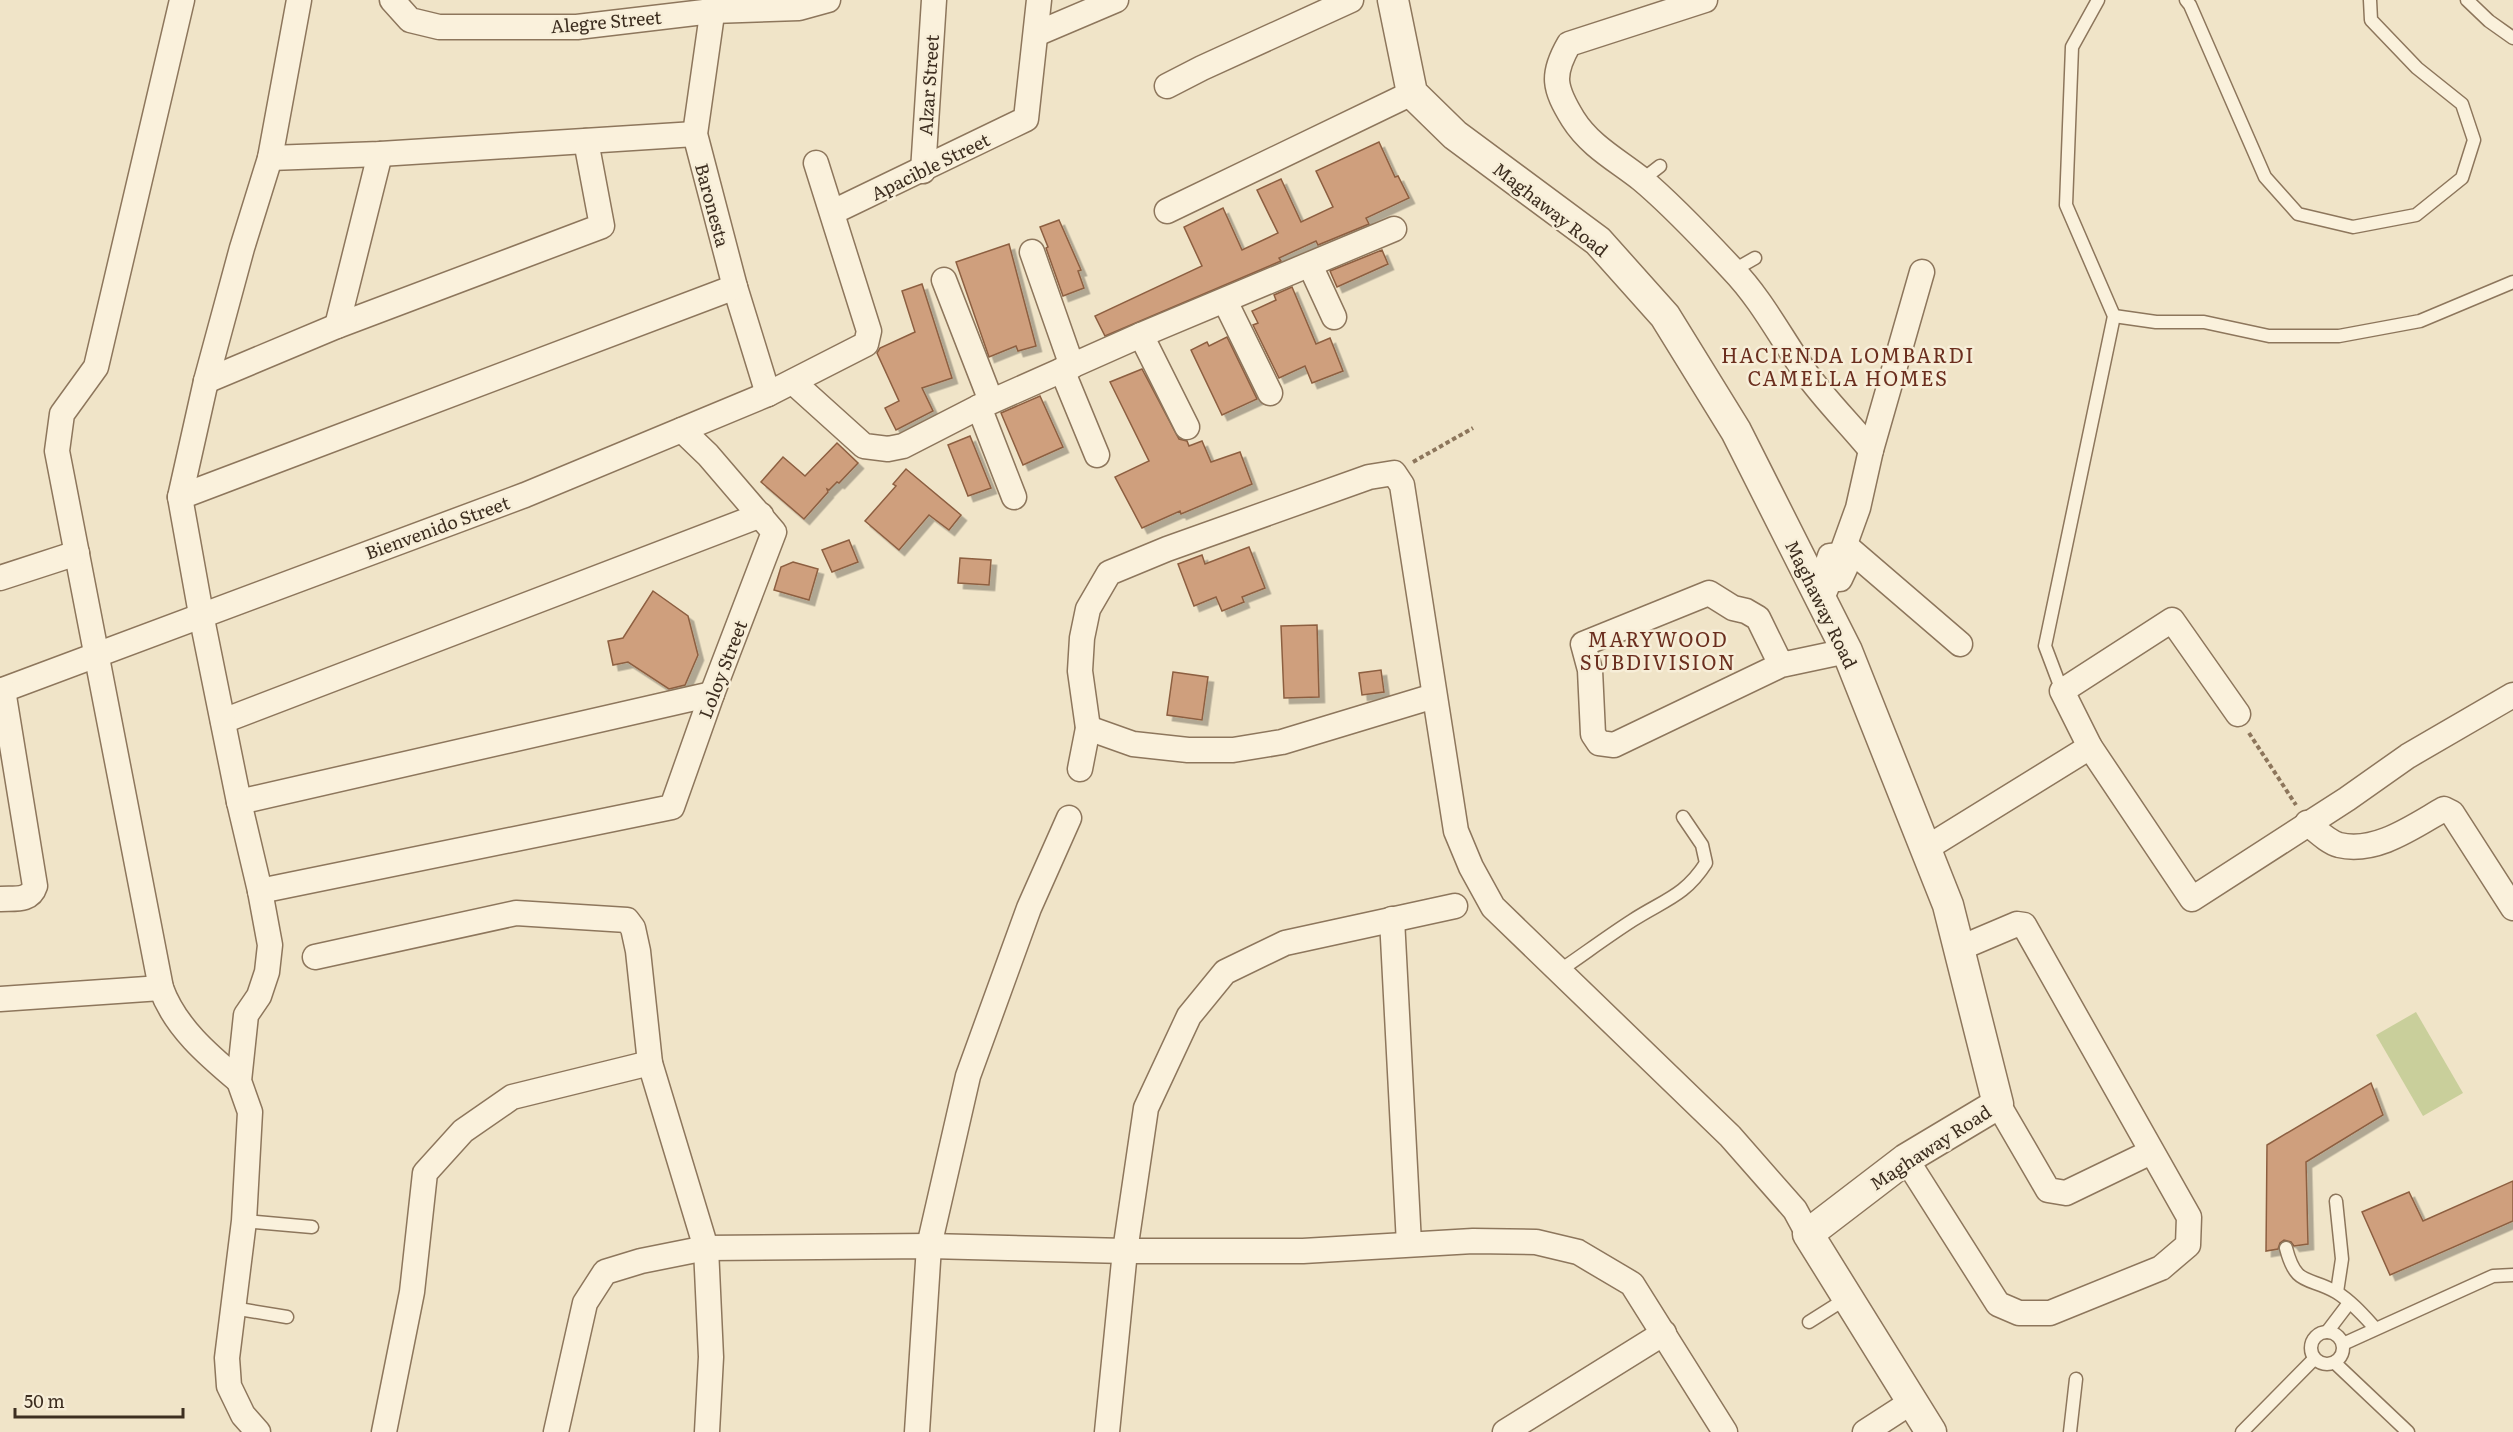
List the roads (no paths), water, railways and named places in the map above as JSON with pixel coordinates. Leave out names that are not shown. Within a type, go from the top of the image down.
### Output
[{"type":"street","points":[[182,0],[96,367],[62,414],[57,451],[161,988],[166,1002],[201,1050],[239,1081]]},
{"type":"street","points":[[258,1432],[243,1415],[229,1386],[227,1358],[244,1221],[250,1112],[239,1081],[246,1015],[259,996],[267,972],[270,945],[201,614],[180,497],[206,381],[242,248],[270,158],[299,0]]},
{"type":"street","name":"Alegre Street","points":[[392,0],[410,20],[439,27],[577,27],[713,5],[799,8],[826,1]]},
{"type":"street","name":"Alzar Street","points":[[923,171],[934,0]]},
{"type":"street","points":[[1039,0],[1036,34],[1116,0]]},
{"type":"street","points":[[1167,86],[1352,0]]},
{"type":"street","points":[[1167,211],[1412,93],[1393,0]]},
{"type":"street","points":[[1705,0],[1569,44],[1560,60],[1555,79],[1573,119],[1590,141],[1651,173],[1734,270],[1761,306],[1804,372],[1871,450]]},
{"type":"street","name":"Baronesta","points":[[713,5],[695,134],[735,287],[768,394]]},
{"type":"street","name":"Apacible Street","points":[[833,213],[1026,119],[1036,34]]},
{"type":"street","name":"Maghaway Road","points":[[1412,93],[1455,135],[1598,241],[1665,316],[1736,431],[1826,588],[1847,651],[1948,905],[1998,1104],[1906,1159],[1808,1234]]},
{"type":"street","points":[[270,158],[380,154],[695,134]]},
{"type":"street","points":[[206,381],[338,326],[602,226],[586,141]]},
{"type":"street","points":[[338,326],[380,154]]},
{"type":"street","points":[[816,163],[833,213]]},
{"type":"street","name":"Bienvenido Street","points":[[2,690],[525,495],[768,394],[866,344],[869,331],[833,213]]},
{"type":"street","points":[[793,382],[864,446],[888,449],[903,446],[985,404],[1394,229]]},
{"type":"street","points":[[1032,252],[1067,368],[1097,455]]},
{"type":"street","points":[[1310,265],[1334,317]]},
{"type":"street","points":[[1826,588],[1825,571],[1830,556],[1843,550],[1858,508],[1871,450],[1922,272]]},
{"type":"street","points":[[944,280],[1014,497]]},
{"type":"street","points":[[180,497],[735,287]]},
{"type":"street","points":[[1225,301],[1270,393]]},
{"type":"street","points":[[1142,335],[1186,427]]},
{"type":"street","points":[[223,721],[768,524],[708,455],[682,430]]},
{"type":"street","points":[[1080,769],[1088,728],[1080,671],[1082,638],[1088,609],[1109,573],[1178,544],[1369,477],[1394,473],[1402,485],[1456,831],[1471,867],[1493,907],[1730,1136],[1795,1210],[1931,1432]]},
{"type":"street","name":"Loloy Street","points":[[260,891],[672,807],[768,524]]},
{"type":"street","points":[[1843,550],[1959,644]]},
{"type":"street","points":[[0,578],[77,553]]},
{"type":"street","points":[[1781,665],[1758,618],[1746,611],[1733,608],[1709,593],[1583,644],[1590,670],[1593,734],[1599,743],[1614,745],[1781,665],[1847,651]]},
{"type":"street","points":[[2238,714],[2172,620],[2062,691],[2090,747],[2192,899],[2408,756],[2513,695]]},
{"type":"street","points":[[0,899],[27,898],[33,893],[35,886],[2,690]]},
{"type":"street","points":[[239,802],[712,694]]},
{"type":"street","points":[[1088,728],[1133,744],[1188,750],[1233,750],[1282,742],[1434,696]]},
{"type":"street","points":[[1925,849],[2090,747]]},
{"type":"street","points":[[2307,823],[2336,844],[2356,845],[2383,841],[2444,808],[2452,813],[2513,908]]},
{"type":"street","points":[[916,1432],[929,1246],[968,1076],[1029,908],[1069,818]]},
{"type":"street","points":[[1107,1432],[1125,1251],[1146,1108],[1189,1016],[1225,972],[1285,943],[1455,906]]},
{"type":"street","points":[[315,957],[516,912],[627,920],[633,928],[638,951],[650,1063],[706,1248],[711,1357],[707,1432]]},
{"type":"street","points":[[1392,919],[1409,1244]]},
{"type":"street","points":[[1906,1159],[1998,1304],[2019,1313],[2050,1313],[2161,1268],[2188,1245],[2189,1217],[2024,925],[2017,924],[1958,949]]},
{"type":"street","points":[[0,999],[161,988]]},
{"type":"street","points":[[384,1432],[412,1292],[425,1173],[463,1131],[512,1096],[650,1063]]},
{"type":"street","points":[[1998,1104],[2048,1190],[2066,1193],[2151,1152]]},
{"type":"street","points":[[556,1432],[585,1303],[605,1272],[641,1261],[706,1248],[929,1246],[1125,1251],[1304,1251],[1473,1241],[1536,1242],[1578,1252],[1632,1284],[1725,1432]]},
{"type":"street","points":[[1504,1432],[1664,1333]]},
{"type":"street","points":[[1865,1432],[1913,1401]]},
{"type":"lane","points":[[2062,691],[2046,646],[2114,316],[2066,205],[2072,47],[2098,0]]},
{"type":"lane","points":[[2186,0],[2265,177],[2298,214],[2353,227],[2416,215],[2462,178],[2474,140],[2462,104],[2417,68],[2371,20],[2370,0]]},
{"type":"lane","points":[[2467,0],[2489,21],[2513,38]]},
{"type":"lane","points":[[1734,270],[1755,258]]},
{"type":"lane","points":[[2114,316],[2156,322],[2204,322],[2269,336],[2339,336],[2420,321],[2513,282]]},
{"type":"lane","points":[[1559,971],[1634,919],[1682,893],[1696,879],[1706,863],[1702,845],[1683,817]]},
{"type":"lane","points":[[2336,1201],[2342,1259],[2337,1293]]},
{"type":"lane","points":[[244,1221],[312,1227]]},
{"type":"lane","points":[[2286,1248],[2289,1260],[2299,1277],[2337,1293],[2375,1328]]},
{"type":"lane","points":[[2343,1344],[2493,1276],[2513,1275]]},
{"type":"lane","points":[[1809,1322],[1848,1297]]},
{"type":"lane","points":[[2327,1332],[2340,1338],[2343,1344],[2341,1358],[2335,1363],[2320,1363],[2314,1359],[2311,1352],[2314,1338],[2327,1332],[2349,1303]]},
{"type":"lane","points":[[233,1308],[287,1317]]},
{"type":"lane","points":[[2242,1432],[2314,1359]]},
{"type":"lane","points":[[2335,1363],[2408,1432]]},
{"type":"lane","points":[[2070,1432],[2076,1379]]},
{"type":"district","name":"HACIENDA LOMBARDI CAMELLA HOMES","points":[[1848,366]]},
{"type":"district","name":"MARYWOOD SUBDIVISION","points":[[1658,650]]}]
